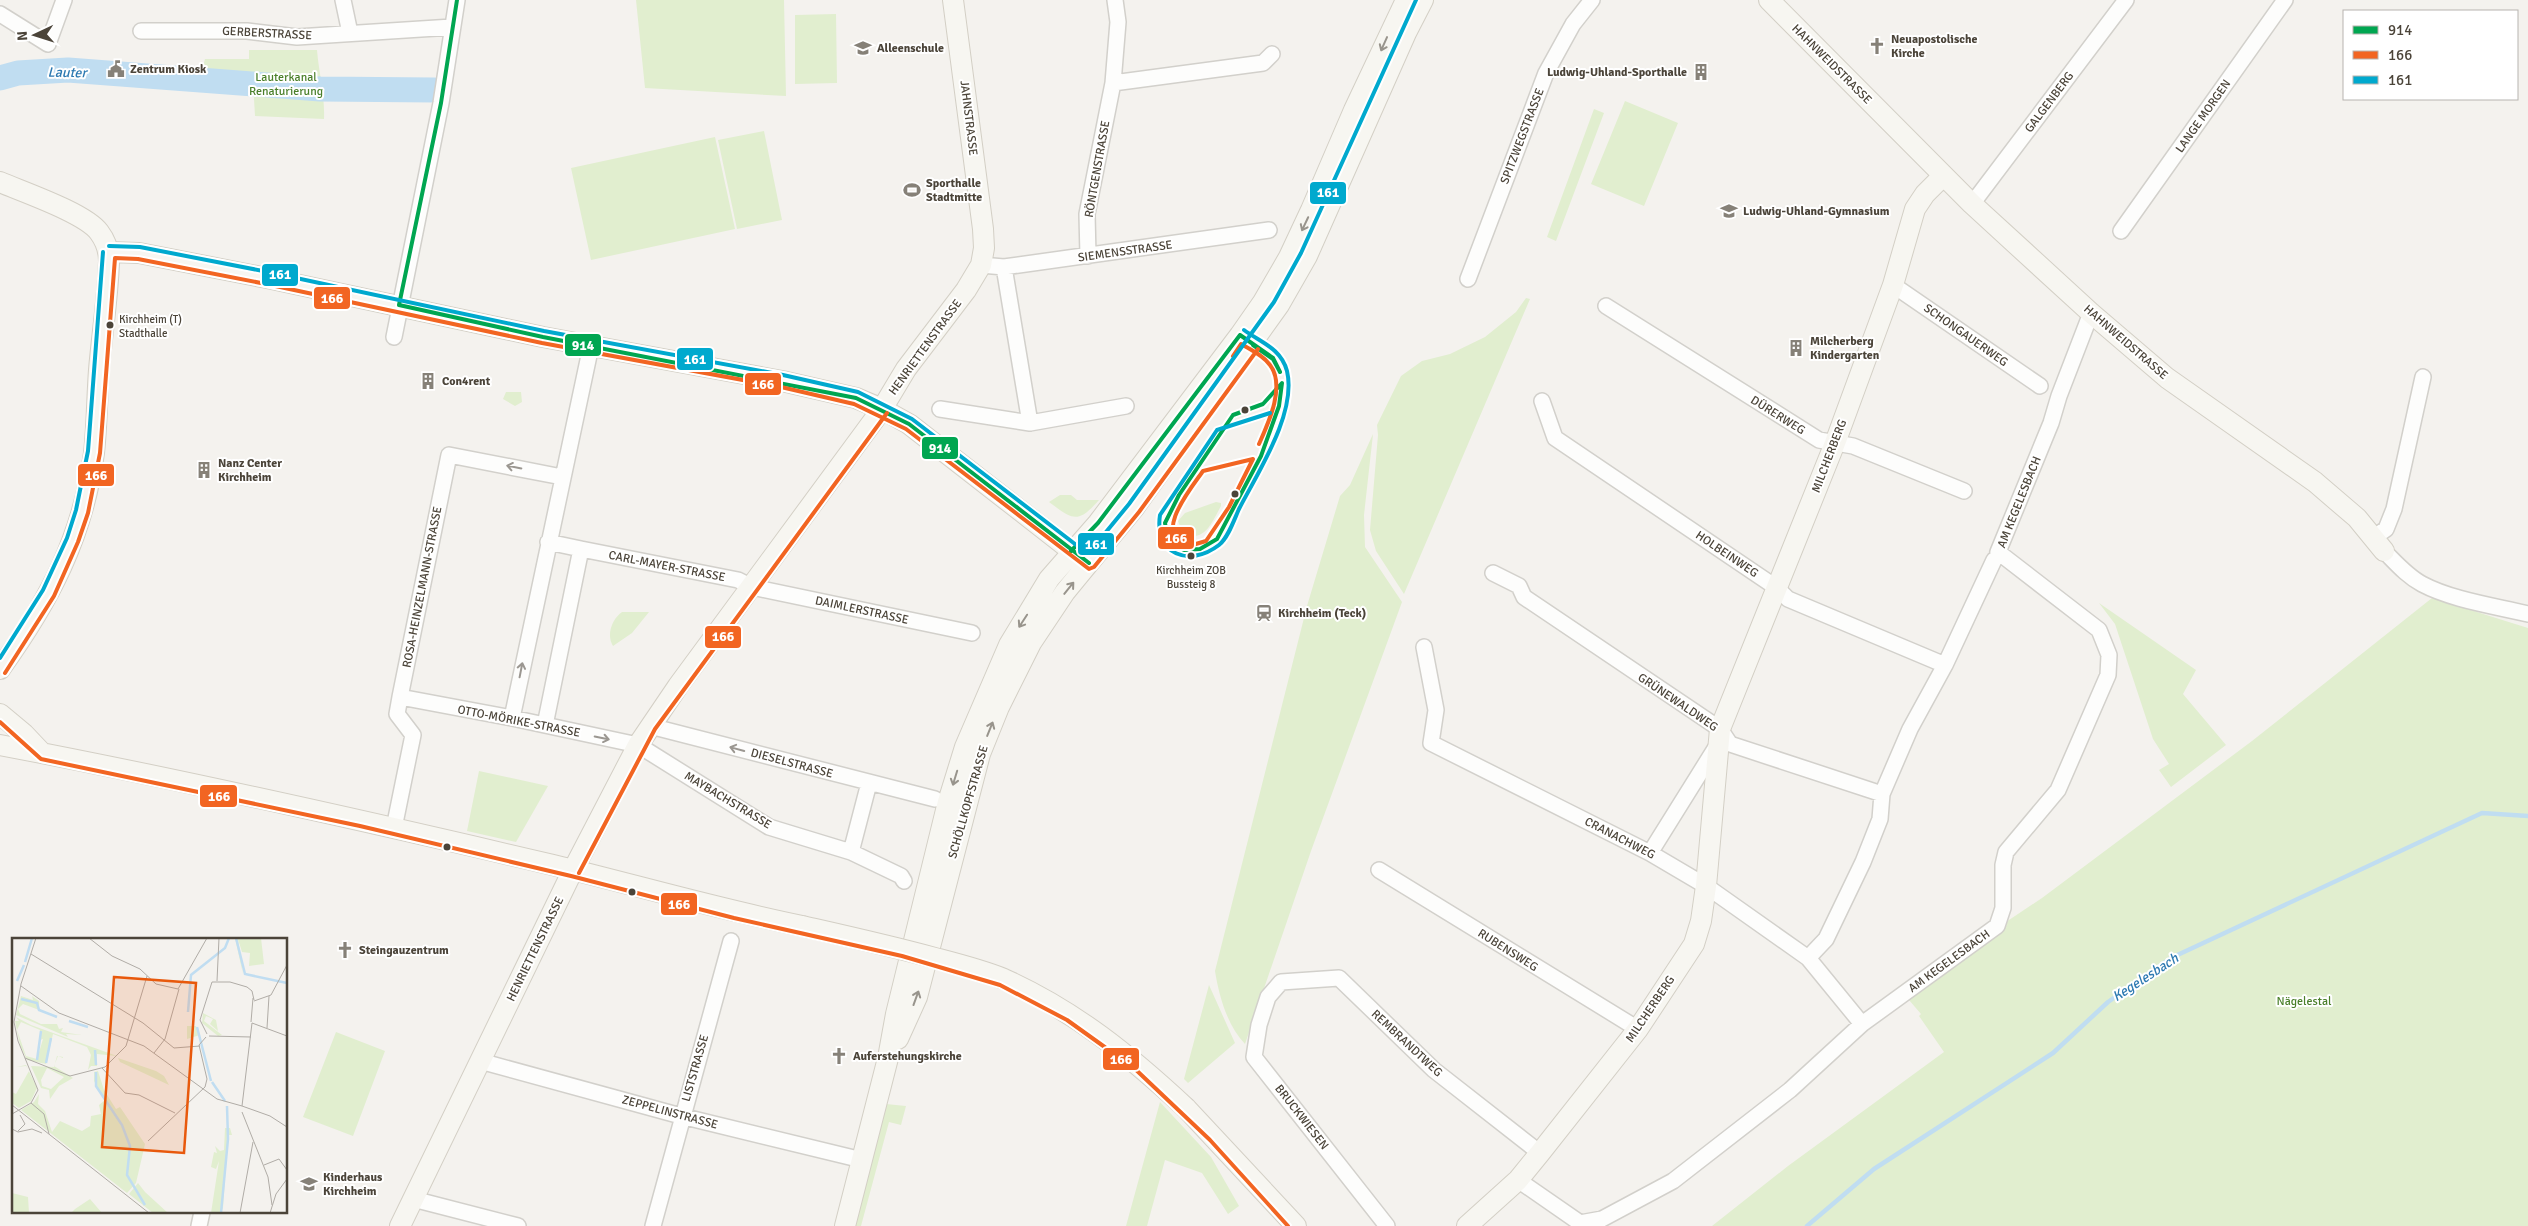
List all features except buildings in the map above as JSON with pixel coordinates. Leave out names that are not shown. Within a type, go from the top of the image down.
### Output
[{"type":"main road","name":"JAHNSTRASSE","points":[[953,0],[983,228],[984,248],[981,265]]},
{"type":"main road","name":"SCHÖLLKOPFSTRASSE","points":[[845,1226],[888,1058],[889,1041],[926,888],[965,747],[984,699],[1016,630],[1048,579],[1098,523],[1263,302],[1289,257],[1358,101],[1406,0]]},
{"type":"main road","name":"SCHÖLLKOPFSTRASSE","points":[[888,1058],[918,997],[965,806],[980,754],[999,707],[1031,643],[1065,592],[1134,508],[1279,305],[1307,256],[1406,33],[1423,0]]},
{"type":"main road","name":"HAHNWEIDSTRASSE","points":[[1770,0],[1943,176],[2091,313],[2167,378],[2315,482],[2357,518],[2378,544]]},
{"type":"main road","name":"MILCHERBERG","points":[[1467,1226],[1518,1180],[1540,1153],[1638,1029],[1694,944],[1701,922],[1706,886],[1720,735],[1835,443],[1893,285],[1915,209],[1943,176]]},
{"type":"main road","points":[[0,182],[80,218],[98,231],[109,252],[94,453],[78,523],[50,595],[29,630],[0,669]]},
{"type":"main road","points":[[109,252],[146,254],[591,346],[798,385],[856,398],[882,409],[909,424],[1071,551],[1089,563]]},
{"type":"main road","name":"HENRIETTENSTRASSE","points":[[400,1226],[573,870],[650,726],[882,409],[906,369],[966,290],[981,265]]},
{"type":"main road","points":[[0,714],[24,734],[42,753]]},
{"type":"main road","points":[[0,745],[394,828],[573,870],[735,912],[913,952],[1002,979],[1070,1014],[1106,1038],[1138,1063],[1186,1108],[1296,1226]]},
{"type":"street","points":[[0,14],[48,44],[64,0]]},
{"type":"street","points":[[343,0],[350,33]]},
{"type":"street","points":[[394,337],[441,103],[452,27],[458,0]]},
{"type":"street","name":"RÖNTGENSTRASSE","points":[[1088,256],[1087,214],[1113,83],[1118,22],[1115,0]]},
{"type":"street","name":"SPITZWEGSTRASSE","points":[[1468,279],[1546,72],[1573,24],[1592,0]]},
{"type":"street","name":"GALGENBERG","points":[[1972,204],[2126,0]]},
{"type":"street","name":"LANGE MORGEN","points":[[2121,231],[2285,0]]},
{"type":"street","name":"GERBERSTRASSE","points":[[141,30],[247,31],[297,37],[452,27]]},
{"type":"street","points":[[1113,83],[1263,63],[1272,54]]},
{"type":"street","name":"SIEMENSSTRASSE","points":[[981,265],[1004,266],[1088,256],[1269,230]]},
{"type":"street","points":[[1004,266],[1030,423]]},
{"type":"street","name":"SCHONGAUERWEG","points":[[1893,285],[2040,386]]},
{"type":"street","name":"DÜRERWEG","points":[[1606,306],[1819,440],[1853,446],[1964,491]]},
{"type":"street","name":"AM KEGELESBACH","points":[[1518,1180],[1580,1223],[1602,1219],[1673,1181],[1790,1090],[1862,1024],[1997,926],[2003,908],[2003,865],[2006,852],[2058,790],[2108,675],[2109,655],[2099,630],[1998,552],[2051,423],[2059,396],[2091,313]]},
{"type":"street","points":[[512,718],[591,346]]},
{"type":"street","points":[[2378,544],[2394,509],[2423,377]]},
{"type":"street","name":"HOLBEINWEG","points":[[1542,401],[1555,438],[1777,588],[1788,599],[1945,665]]},
{"type":"street","points":[[940,409],[1030,423],[1126,406]]},
{"type":"street","name":"ROSA-HEINZELMANN-STRASSE","points":[[394,828],[413,735],[397,714],[449,455],[562,477]]},
{"type":"street","name":"CARL-MAYER-STRASSE","points":[[548,542],[738,580],[752,587]]},
{"type":"street","name":"HAHNWEIDSTRASSE","points":[[2378,544],[2406,572],[2422,584],[2481,603],[2528,614]]},
{"type":"street","points":[[546,725],[581,548]]},
{"type":"street","points":[[1808,958],[1826,939],[1863,862],[1880,819],[1882,794],[1910,729],[1945,665],[1994,560]]},
{"type":"street","name":"GRÜNEWALDWEG","points":[[1493,573],[1519,586],[1524,597],[1720,735],[1730,744],[1882,794]]},
{"type":"street","name":"DAIMLERSTRASSE","points":[[752,587],[972,633]]},
{"type":"street","name":"CRANACHWEG","points":[[1424,647],[1436,710],[1431,743],[1650,853],[1706,886],[1808,958],[1862,1024]]},
{"type":"street","name":"OTTO-MÖRIKE-STRASSE","points":[[400,697],[512,718],[638,746]]},
{"type":"street","name":"DIESELSTRASSE","points":[[650,726],[935,799]]},
{"type":"street","name":"MILCHERBERG","points":[[1650,853],[1720,735]]},
{"type":"street","name":"MAYBACHSTRASSE","points":[[638,746],[769,827],[851,852],[901,876],[904,881]]},
{"type":"street","points":[[851,852],[869,783]]},
{"type":"street","name":"RUBENSWEG","points":[[1379,870],[1638,1029]]},
{"type":"street","name":"LISTSTRASSE","points":[[653,1226],[681,1116],[731,940]]},
{"type":"street","name":"REMBRANDTWEG","points":[[1268,997],[1281,982],[1339,978],[1434,1070],[1540,1153]]},
{"type":"street","name":"BRUCKWIESEN","points":[[1268,997],[1259,1024],[1254,1057],[1388,1226]]},
{"type":"street","name":"ZEPPELINSTRASSE","points":[[480,1061],[681,1116],[862,1160]]},
{"type":"street","points":[[413,1199],[518,1226]]},
{"type":"green space","points":[[636,0],[784,0],[786,96],[645,88]]},
{"type":"green space","points":[[836,14],[837,83],[795,84],[795,15]]},
{"type":"green space","name":"Lauterkanal Renaturierung","points":[[249,50],[317,50],[323,93],[324,119],[255,116],[253,82],[157,84],[159,66],[203,66],[205,59],[249,59]]},
{"type":"green space","points":[[1625,101],[1678,123],[1644,206],[1591,184]]},
{"type":"green space","points":[[1594,109],[1604,113],[1556,241],[1547,237]]},
{"type":"green space","points":[[764,131],[782,220],[737,229],[718,140]]},
{"type":"green space","points":[[715,137],[735,229],[591,260],[571,168]]},
{"type":"green space","points":[[1526,298],[1530,299],[1404,594],[1376,551],[1370,530],[1378,435],[1377,425],[1401,376],[1422,361],[1450,354],[1485,337],[1516,312]]},
{"type":"green space","points":[[506,392],[521,392],[522,402],[515,406],[503,399]]},
{"type":"green space","points":[[1373,434],[1364,515],[1365,547],[1402,602],[1311,851],[1245,1044],[1233,1028],[1225,1010],[1215,971],[1307,606],[1340,496],[1350,485]]},
{"type":"green space","points":[[1060,495],[1071,495],[1077,500],[1099,500],[1086,513],[1075,517],[1064,513],[1049,502]]},
{"type":"green space","points":[[1216,502],[1221,503],[1221,506],[1207,529],[1197,536],[1183,534],[1178,521],[1185,513]]},
{"type":"green space","name":"Nägelestal","points":[[2432,598],[2528,628],[2528,1226],[1712,1226],[1788,1166],[1944,1052],[1919,1016],[1921,1014],[1909,1000],[2007,925],[2006,922],[2042,898],[2252,741]]},
{"type":"green space","points":[[2099,603],[2196,670],[2183,694],[2226,745],[2171,787],[2159,770],[2169,764],[2153,739],[2115,624]]},
{"type":"green space","points":[[622,612],[649,612],[632,633],[613,646],[610,637],[611,627],[615,619]]},
{"type":"green space","points":[[479,771],[548,786],[516,842],[467,831]]},
{"type":"green space","points":[[1209,985],[1235,1043],[1188,1083],[1184,1079]]},
{"type":"green space","points":[[336,1032],[385,1051],[353,1136],[303,1117]]},
{"type":"green space","points":[[1160,1102],[1211,1157],[1239,1206],[1228,1214],[1202,1173],[1165,1160],[1147,1226],[1126,1226]]},
{"type":"green space","points":[[886,1104],[906,1106],[901,1125],[889,1122],[861,1226],[855,1226]]},
{"type":"waterway","name":"Lauter","points":[[0,78],[18,73],[68,70],[320,89],[434,90]]},
{"type":"waterway","name":"Kegelesbach","points":[[1807,1226],[1874,1169],[2053,1053],[2108,1002],[2171,958],[2482,813],[2528,816]]},
{"type":"transit line","name":"914","points":[[399,305],[441,103],[457,0]]},
{"type":"transit line","name":"161","points":[[109,246],[140,247],[268,272],[544,331],[783,375],[858,392],[912,419],[1088,554],[1129,504],[1274,302],[1301,253],[1416,0]]},
{"type":"transit line","name":"161","points":[[0,658],[43,590],[67,538],[76,510],[88,451],[103,252]]},
{"type":"transit line","name":"166","points":[[5,673],[54,596],[78,542],[88,513],[100,453],[115,258],[138,259],[266,284],[542,343],[781,387],[854,404],[906,429],[1089,569],[1094,567],[1139,512],[1258,349]]},
{"type":"transit line","name":"914","points":[[399,305],[543,337],[856,398],[909,424],[1089,563]]},
{"type":"transit line","name":"161","points":[[1244,330],[1269,346],[1284,363],[1289,387],[1281,423],[1274,442],[1222,542],[1208,552],[1196,556],[1186,556],[1168,548],[1162,539],[1160,515],[1217,430],[1270,413]]},
{"type":"transit line","name":"914","points":[[1240,335],[1273,358],[1280,372]]},
{"type":"transit line","name":"914","points":[[1071,551],[1098,523],[1240,335]]},
{"type":"transit line","name":"166","points":[[1233,356],[1241,344],[1264,358],[1274,374],[1276,383],[1274,405],[1259,444]]},
{"type":"transit line","name":"914","points":[[1253,345],[1273,359],[1280,372]]},
{"type":"transit line","name":"914","points":[[1282,383],[1279,406],[1261,456],[1217,539],[1200,549],[1184,550],[1177,547],[1167,534],[1165,523],[1179,495],[1233,415],[1263,404],[1282,383]]},
{"type":"transit line","name":"166","points":[[579,873],[655,729],[887,413]]},
{"type":"transit line","name":"166","points":[[1253,459],[1229,507],[1206,541],[1189,546],[1178,541],[1173,533],[1173,523],[1177,511],[1183,499],[1203,471],[1253,459]]},
{"type":"transit line","name":"166","points":[[0,722],[41,759],[360,826],[571,876],[734,918],[902,956],[1000,985],[1067,1020],[1134,1068],[1210,1140],[1288,1226]]},
{"type":"place","name":"Neuapostolische Kirche","points":[[1877,46]]},
{"type":"place","name":"Alleenschule","points":[[863,48]]},
{"type":"place","name":"Zentrum Kiosk","points":[[116,69]]},
{"type":"place","name":"Ludwig-Uhland-Sporthalle","points":[[1701,72]]},
{"type":"place","name":"Sporthalle Stadtmitte","points":[[912,190]]},
{"type":"place","name":"Ludwig-Uhland-Gymnasium","points":[[1729,211]]},
{"type":"place","name":"Kirchheim (T) Stadthalle","points":[[110,325]]},
{"type":"place","name":"Milcherberg Kindergarten","points":[[1796,348]]},
{"type":"place","name":"Con4rent","points":[[428,381]]},
{"type":"place","name":"Nanz Center Kirchheim","points":[[204,470]]},
{"type":"place","name":"Kirchheim ZOB Bussteig 8","points":[[1191,556]]},
{"type":"place","name":"Kirchheim (Teck)","points":[[1264,613]]},
{"type":"place","name":"Steingauzentrum","points":[[345,950]]},
{"type":"place","name":"Auferstehungskirche","points":[[839,1056]]},
{"type":"place","name":"Kinderhaus Kirchheim","points":[[309,1184]]}]
